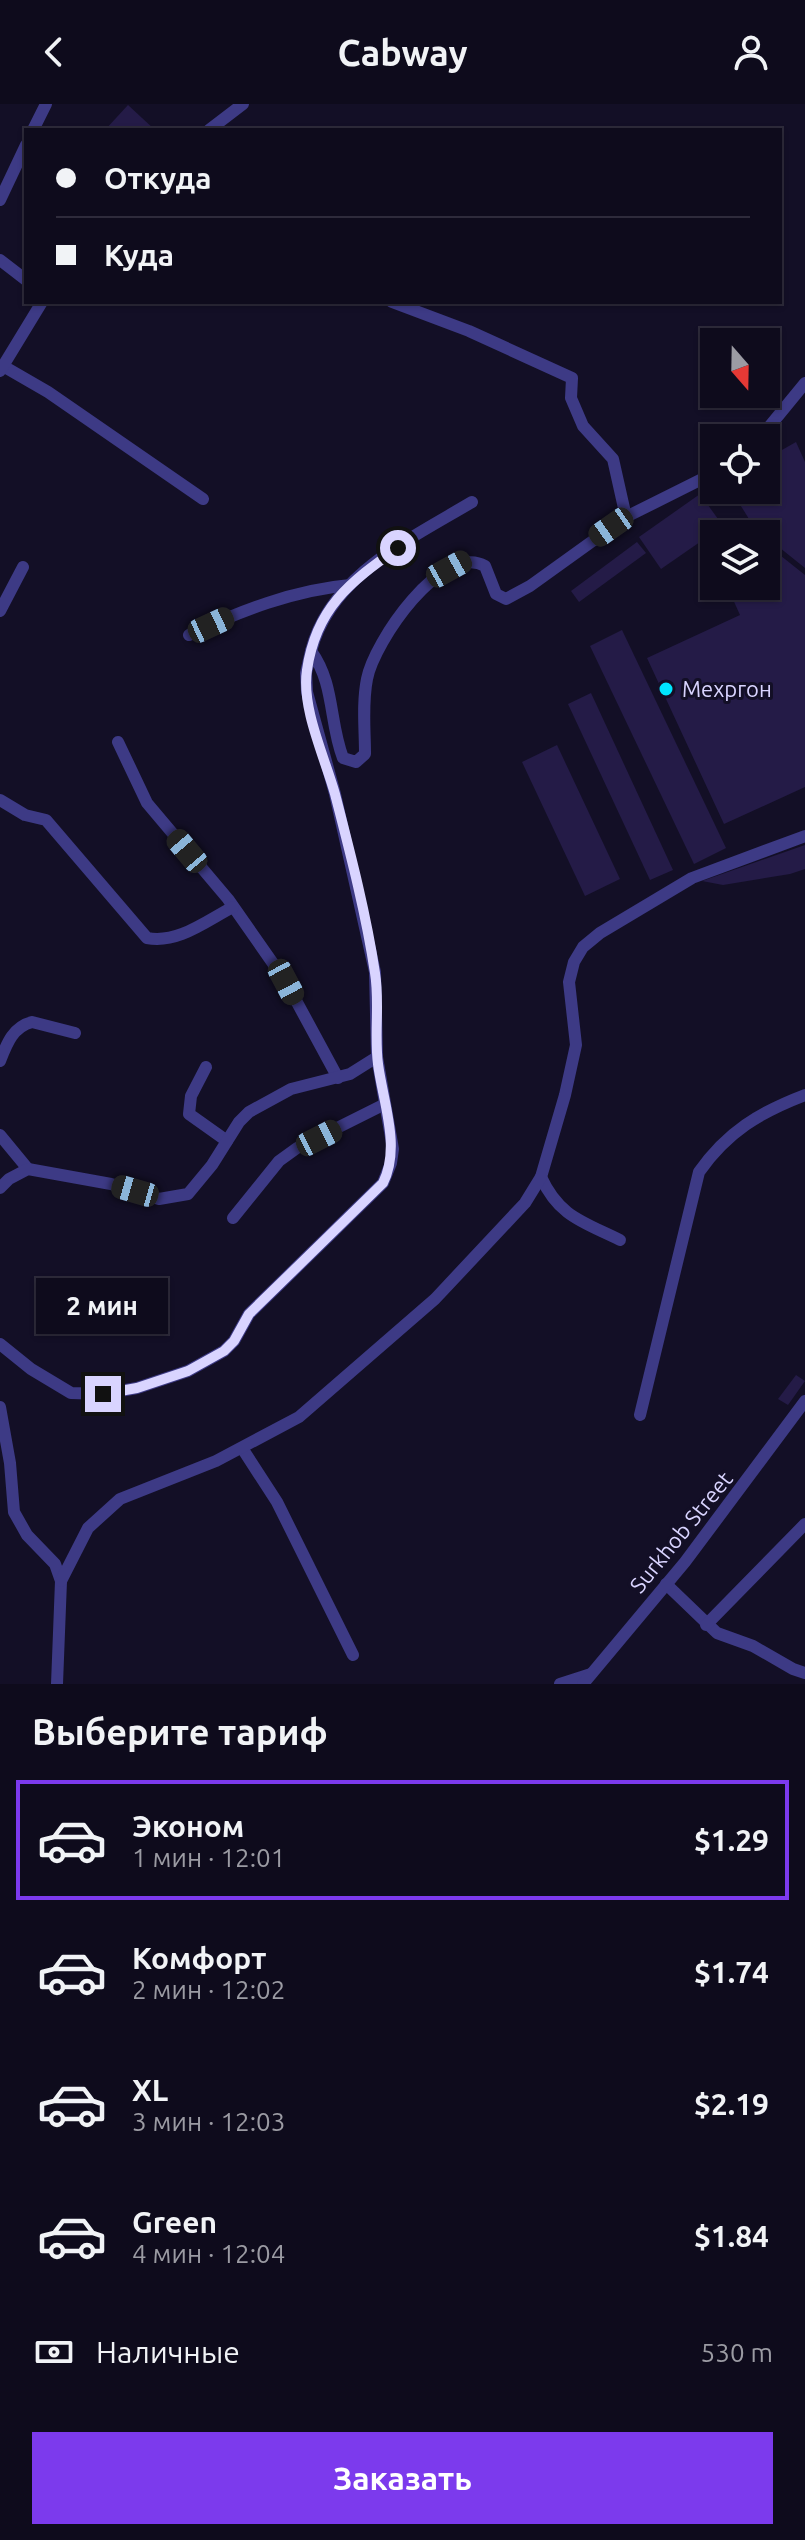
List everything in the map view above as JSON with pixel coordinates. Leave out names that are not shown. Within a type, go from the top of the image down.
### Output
[{"type":"street","points":[[34,128],[46,104]]},
{"type":"street","points":[[212,128],[243,104]]},
{"type":"street","points":[[0,200],[24,149]]},
{"type":"street","points":[[0,260],[24,278]]},
{"type":"street","points":[[41,304],[1,368],[48,392],[203,499]]},
{"type":"street","points":[[397,304],[469,331],[572,378],[571,398],[583,426],[613,459],[626,517]]},
{"type":"street","points":[[771,424],[805,383]]},
{"type":"street","points":[[311,651],[321,665],[329,686],[337,743],[343,758],[356,762],[365,754],[367,677],[398,616],[427,585],[464,561],[476,560],[485,566],[496,594],[506,599],[530,586],[626,517],[700,480]]},
{"type":"street","points":[[0,1344],[31,1369],[71,1393],[103,1394],[137,1388],[188,1371],[224,1351],[234,1341],[249,1314],[383,1183],[393,1149],[377,1057],[375,972],[335,794],[316,734],[306,673],[322,619],[350,585],[398,548],[472,502]]},
{"type":"street","points":[[0,611],[23,567]]},
{"type":"street","points":[[189,635],[232,615],[312,590],[350,585]]},
{"type":"street","points":[[118,742],[147,803],[233,907],[286,982],[338,1078]]},
{"type":"street","points":[[0,800],[25,815],[46,820],[147,938],[162,941],[180,935],[233,907]]},
{"type":"street","points":[[61,1581],[88,1528],[120,1499],[242,1448],[299,1417],[435,1299],[525,1203],[541,1177],[576,1045],[569,982],[574,962],[583,947],[600,933],[692,878],[805,836]]},
{"type":"street","points":[[0,1061],[17,1028],[25,1023],[75,1033]]},
{"type":"street","points":[[0,1188],[28,1169],[111,1184],[159,1199],[188,1194],[197,1186],[239,1122],[291,1089],[350,1074],[377,1057]]},
{"type":"street","points":[[206,1067],[191,1096],[189,1114],[227,1141]]},
{"type":"street","points":[[640,1415],[699,1172],[713,1152],[738,1128],[767,1109],[805,1095]]},
{"type":"street","points":[[233,1218],[279,1161],[297,1148],[383,1105]]},
{"type":"street","points":[[0,1135],[28,1169]]},
{"type":"street","points":[[541,1177],[562,1211],[620,1240]]},
{"type":"street","name":"Surkhob Street","points":[[587,1679],[743,1486],[805,1401]]},
{"type":"street","points":[[0,1407],[10,1463],[14,1512],[27,1535],[55,1564],[61,1581],[57,1684]]},
{"type":"street","points":[[242,1448],[277,1502],[353,1655]]},
{"type":"street","points":[[706,1625],[805,1524]]},
{"type":"street","points":[[666,1584],[717,1633],[753,1646],[805,1673]]},
{"type":"street","points":[[560,1684],[587,1679]]},
{"type":"building","points":[[128,105],[153,128],[107,128]]},
{"type":"building","points":[[796,442],[805,462],[805,568],[780,548],[780,520],[750,520],[740,504],[780,504],[780,451]]},
{"type":"building","points":[[700,494],[700,504],[707,504],[719,520],[700,520],[700,542],[661,569],[639,537]]},
{"type":"building","points":[[637,542],[646,553],[579,602],[571,591]]},
{"type":"building","points":[[780,555],[805,575],[805,787],[724,824],[647,658],[740,615],[733,600],[780,600]]},
{"type":"building","points":[[622,630],[726,848],[694,864],[590,646]]},
{"type":"building","points":[[591,693],[673,870],[650,880],[568,704]]},
{"type":"building","points":[[557,745],[620,879],[585,896],[522,762]]},
{"type":"building","points":[[805,845],[805,869],[723,885],[702,881]]},
{"type":"building","points":[[796,1375],[805,1381],[788,1405],[778,1399]]},
{"type":"place","name":"Мехргон","points":[[666,689]]},
{"type":"route","points":[[103,1394],[137,1388],[188,1371],[224,1351],[234,1341],[249,1314],[383,1183],[388,1173],[393,1149],[377,1057],[375,972],[335,794],[316,734],[306,673],[316,632],[331,605],[368,569],[398,548]]}]
